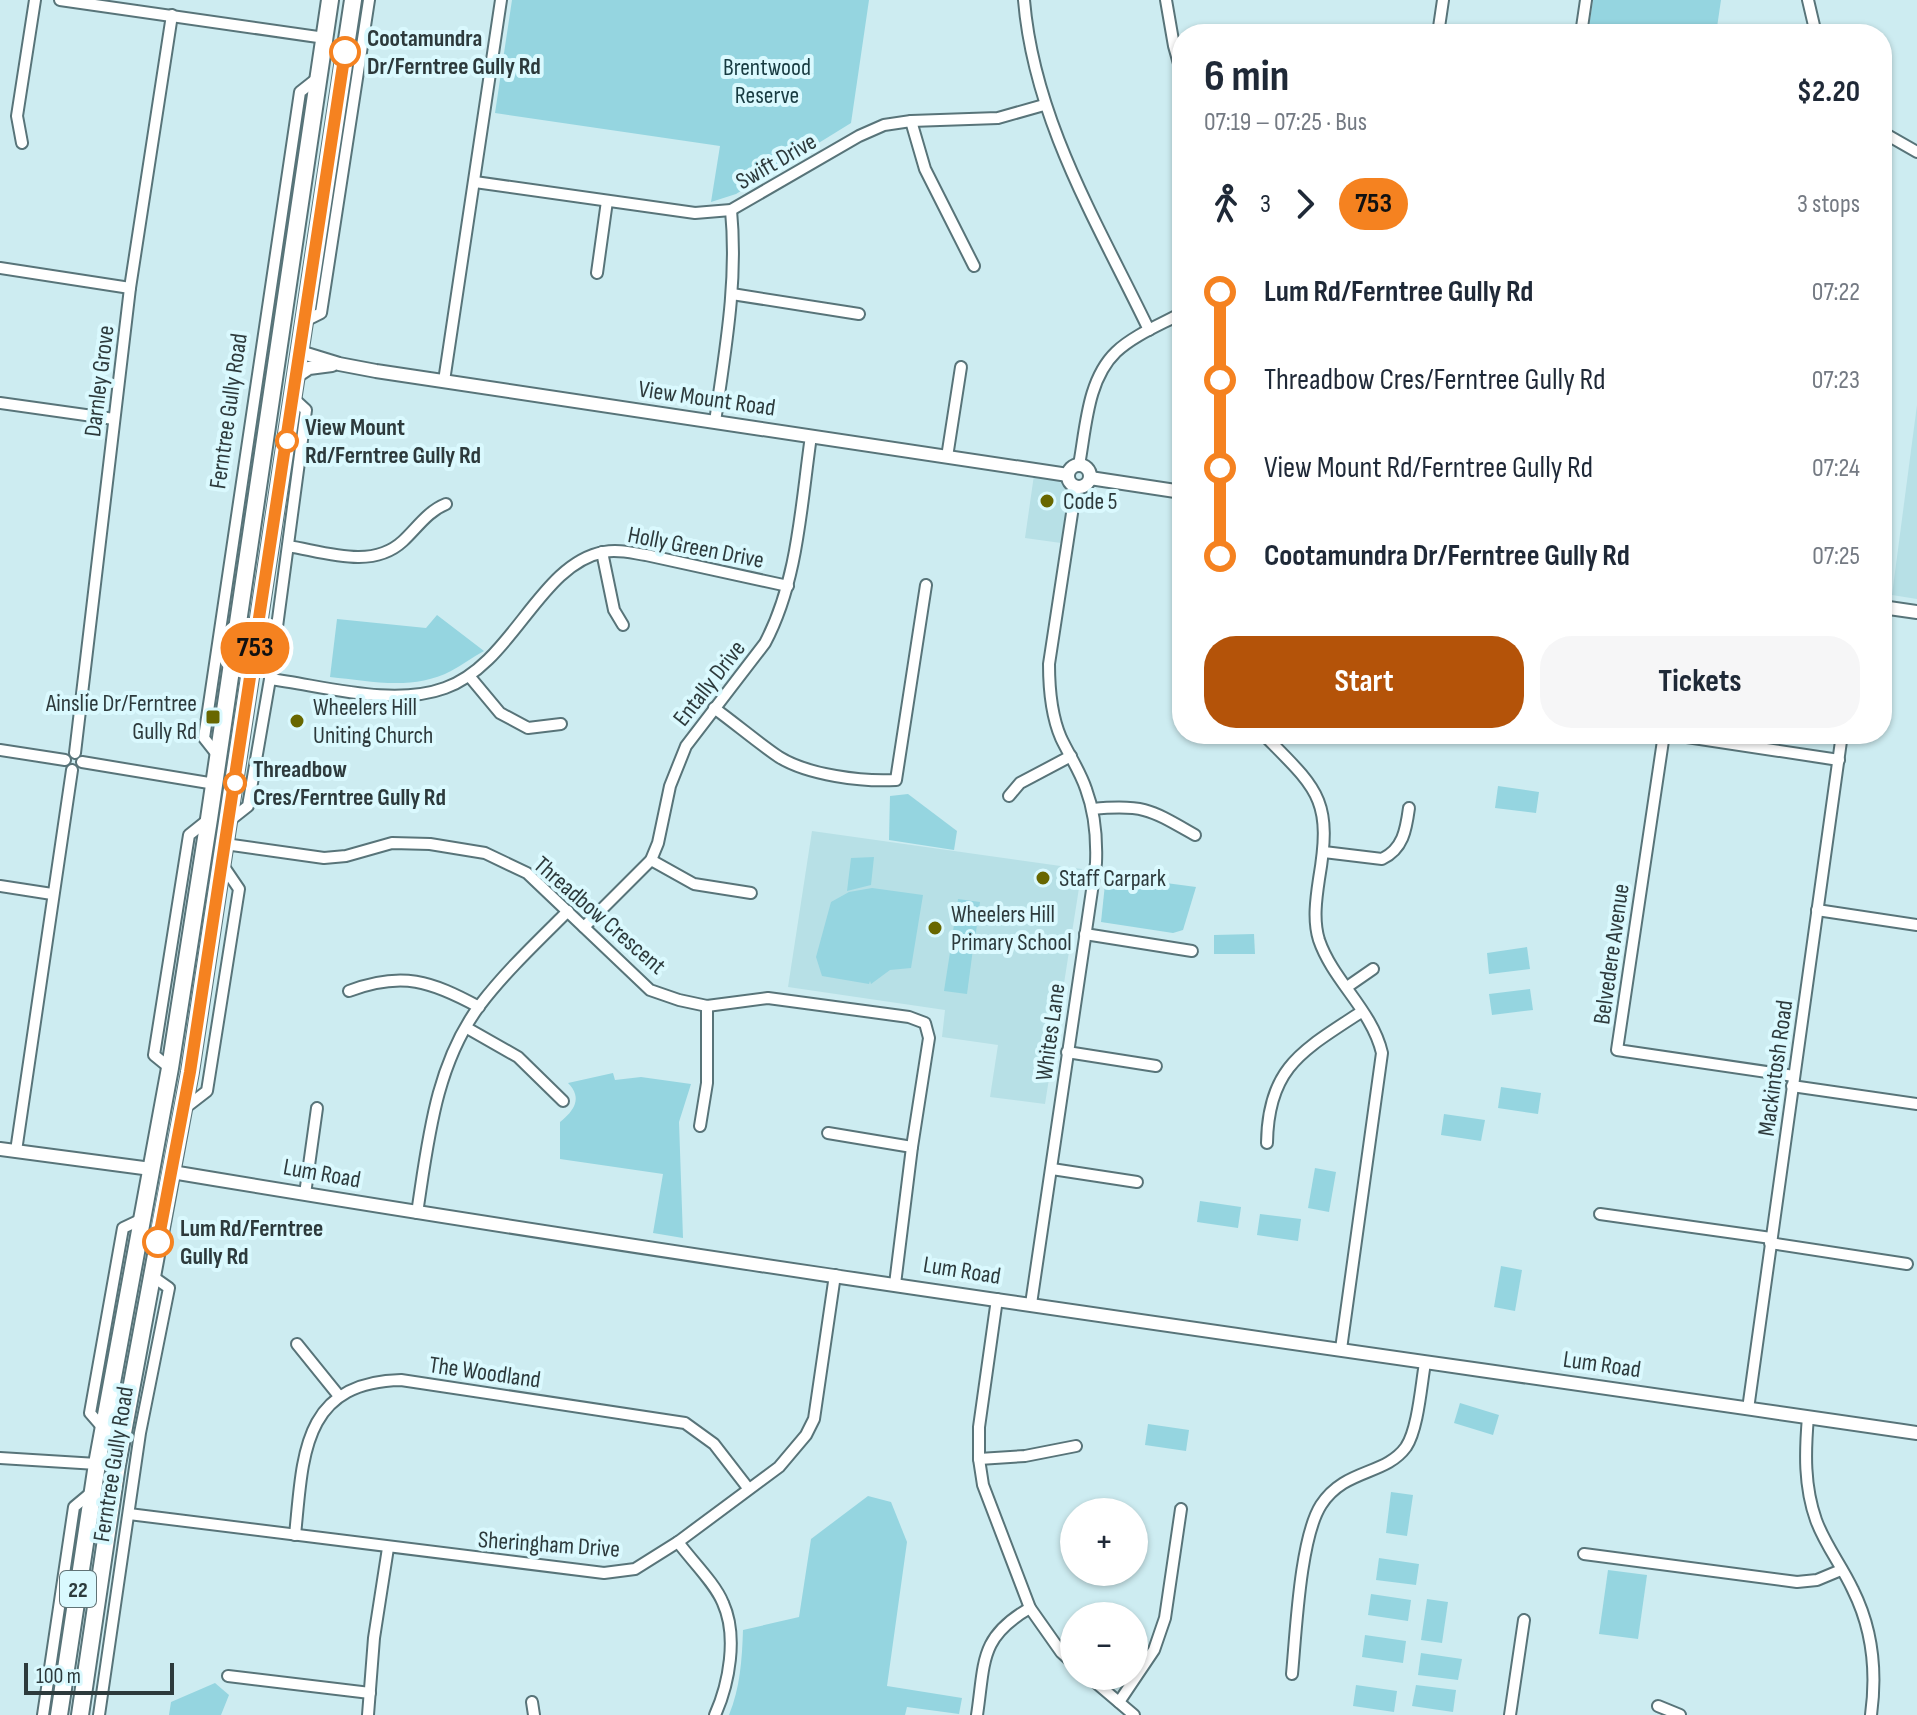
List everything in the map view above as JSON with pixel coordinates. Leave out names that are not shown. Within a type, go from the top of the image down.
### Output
[{"type":"main road","name":"Ferntree Gully Road","points":[[80,1715],[117,1465],[190,1072],[353,0]]},
{"type":"main road","name":"Ferntree Gully Road","points":[[59,1715],[103,1428],[170,1068],[215,784],[325,38],[327,2]]},
{"type":"main road","points":[[325,38],[347,41]]},
{"type":"main road","points":[[279,357],[300,352]]},
{"type":"main road","points":[[215,784],[235,786]]},
{"type":"main road","points":[[170,1068],[190,1072]]},
{"type":"main road","name":"Lum Road","points":[[151,1169],[172,1172]]},
{"type":"main road","points":[[132,1273],[152,1276]]},
{"type":"main road","points":[[97,1464],[117,1465]]},
{"type":"street","points":[[22,143],[17,116],[35,0]]},
{"type":"street","points":[[60,0],[325,38]]},
{"type":"street","points":[[305,321],[321,313],[369,0]]},
{"type":"street","points":[[444,381],[501,0]]},
{"type":"street","points":[[1024,0],[1034,65],[1058,142],[1149,330]]},
{"type":"street","points":[[1166,0],[1172,34]]},
{"type":"street","points":[[1439,24],[1443,0]]},
{"type":"street","points":[[1582,24],[1586,0]]},
{"type":"street","points":[[1808,0],[1814,24]]},
{"type":"street","name":"Darnley Grove","points":[[16,1151],[74,761],[130,288],[172,15]]},
{"type":"street","name":"Ferntree Gully Road","points":[[219,757],[204,738],[300,92],[319,77]]},
{"type":"street","name":"Swift Drive","points":[[475,182],[695,213],[731,210],[859,136],[884,125],[998,118],[1044,105]]},
{"type":"street","points":[[911,121],[925,169],[974,266]]},
{"type":"street","points":[[1892,138],[1917,152]]},
{"type":"street","points":[[597,273],[607,201]]},
{"type":"street","points":[[715,422],[732,294],[735,249],[731,210]]},
{"type":"street","points":[[0,268],[130,288]]},
{"type":"street","points":[[272,281],[289,284]]},
{"type":"street","points":[[732,294],[859,314]]},
{"type":"street","points":[[1079,465],[1091,400],[1106,364],[1117,351],[1172,318]]},
{"type":"street","name":"View Mount Road","points":[[300,352],[339,364],[444,381],[1068,475]]},
{"type":"street","name":"View Mount Road","points":[[297,376],[309,368],[339,364]]},
{"type":"street","points":[[947,457],[961,367]]},
{"type":"street","name":"Ferntree Gully Road","points":[[229,821],[248,806],[270,679],[306,410],[293,398]]},
{"type":"street","points":[[0,403],[114,419]]},
{"type":"street","name":"Entally Drive","points":[[584,927],[651,860],[677,764],[686,746],[765,643],[781,610],[788,586],[811,436]]},
{"type":"street","points":[[1079,465],[1071,469],[1069,482],[1076,487],[1084,486],[1090,478]]},
{"type":"street","points":[[1079,465],[1088,470],[1090,478]]},
{"type":"street","points":[[1090,478],[1172,490]]},
{"type":"street","name":"Whites Lane","points":[[1031,1304],[1096,863],[1093,809],[1054,716],[1049,682],[1049,664],[1076,487]]},
{"type":"street","points":[[288,546],[375,557],[391,551],[435,508],[446,504]]},
{"type":"street","name":"Holly Green Drive","points":[[270,679],[396,697],[422,695],[470,677],[499,650],[548,589],[575,563],[602,552],[623,551],[646,555],[788,586]]},
{"type":"street","points":[[602,552],[614,610],[623,625]]},
{"type":"street","points":[[714,708],[795,765],[826,773],[896,780],[926,585]]},
{"type":"street","points":[[1892,608],[1917,612]]},
{"type":"street","points":[[470,677],[500,713],[528,728],[561,724]]},
{"type":"street","points":[[1273,744],[1309,782],[1318,797],[1326,832],[1315,910],[1317,936],[1326,958],[1379,1040],[1382,1053],[1341,1349]]},
{"type":"street","name":"Belvedere Avenue","points":[[1663,744],[1617,1050],[1793,1081]]},
{"type":"street","name":"Belvedere Avenue","points":[[1732,744],[1839,760]]},
{"type":"street","name":"Mackintosh Road","points":[[1748,1409],[1841,744]]},
{"type":"street","points":[[0,750],[215,784]]},
{"type":"street","points":[[1009,796],[1020,783],[1071,756]]},
{"type":"street","points":[[1093,809],[1128,806],[1142,809],[1195,835]]},
{"type":"street","points":[[1324,852],[1382,859],[1391,855],[1400,846],[1409,808]]},
{"type":"street","name":"Threadbow Crescent","points":[[225,844],[324,858],[346,856],[392,843],[430,844],[485,853],[527,873],[650,990],[707,1006],[768,998],[909,1017],[925,1023],[929,1038],[895,1284]]},
{"type":"street","points":[[651,860],[694,884],[751,893]]},
{"type":"street","points":[[183,1109],[207,1091],[237,905],[239,889],[222,864]]},
{"type":"street","points":[[0,886],[52,894]]},
{"type":"street","points":[[1817,910],[1917,925]]},
{"type":"street","points":[[417,1213],[436,1098],[452,1054],[479,1007],[568,911]]},
{"type":"street","points":[[1085,934],[1192,951]]},
{"type":"street","points":[[1347,987],[1373,969]]},
{"type":"street","points":[[349,991],[368,984],[402,980],[424,982],[444,988],[479,1007]]},
{"type":"street","points":[[700,1126],[707,1083],[707,1006]]},
{"type":"street","points":[[1267,1143],[1267,1124],[1278,1082],[1299,1053],[1361,1012]]},
{"type":"street","points":[[467,1028],[518,1057],[563,1101]]},
{"type":"street","points":[[1067,1052],[1156,1066]]},
{"type":"street","points":[[1793,1081],[1917,1104]]},
{"type":"street","points":[[305,1194],[317,1108]]},
{"type":"street","points":[[828,1133],[912,1147]]},
{"type":"street","name":"Lum Road","points":[[0,1149],[151,1169]]},
{"type":"street","points":[[1052,1169],[1137,1182]]},
{"type":"street","name":"Lum Road","points":[[172,1172],[417,1213],[1917,1433]]},
{"type":"street","points":[[1600,1214],[1907,1264]]},
{"type":"street","name":"Ferntree Gully Road","points":[[103,1428],[90,1413],[123,1228],[142,1219]]},
{"type":"street","name":"Sheringham Drive","points":[[129,1514],[604,1573],[635,1569],[678,1542],[779,1467],[806,1435],[814,1419],[835,1275]]},
{"type":"street","name":"Ferntree Gully Road","points":[[99,1715],[140,1433],[169,1288],[152,1276]]},
{"type":"street","points":[[997,1299],[979,1427],[983,1485],[1030,1608],[1060,1651]]},
{"type":"street","points":[[295,1535],[308,1439],[318,1421],[339,1396],[297,1344]]},
{"type":"street","points":[[1292,1674],[1305,1556],[1320,1507],[1335,1487],[1394,1460],[1407,1445],[1425,1363]]},
{"type":"street","name":"The Woodland","points":[[339,1396],[380,1380],[401,1380],[664,1418],[685,1423],[700,1432],[714,1444],[748,1488]]},
{"type":"street","points":[[1808,1417],[1806,1479],[1815,1518],[1853,1589],[1865,1619],[1873,1653],[1875,1684],[1871,1715]]},
{"type":"street","points":[[979,1459],[1025,1456],[1076,1446]]},
{"type":"street","points":[[0,1458],[97,1464]]},
{"type":"street","points":[[43,1715],[74,1507],[93,1491]]},
{"type":"street","points":[[1119,1702],[1154,1650],[1165,1618],[1181,1509]]},
{"type":"street","points":[[678,1542],[723,1602],[729,1623],[728,1667],[715,1715]]},
{"type":"street","points":[[368,1715],[374,1638],[388,1548]]},
{"type":"street","points":[[1584,1554],[1797,1582],[1817,1580],[1841,1570]]},
{"type":"street","points":[[977,1715],[988,1647],[1008,1620],[1030,1608]]},
{"type":"street","points":[[1510,1715],[1524,1620]]},
{"type":"street","points":[[228,1676],[370,1693]]},
{"type":"street","points":[[1105,1690],[1134,1715]]},
{"type":"street","points":[[532,1702],[534,1715]]},
{"type":"street","points":[[1658,1706],[1680,1715]]},
{"type":"shaded area","points":[[1917,405],[1917,599],[1892,595]]},
{"type":"shaded area","points":[[1034,475],[1061,479],[1069,493],[1061,543],[1025,538]]},
{"type":"shaded area","name":"Wheelers Hill Primary School","points":[[812,831],[1082,869],[1045,1104],[990,1097],[998,1045],[942,1037],[945,1010],[788,987]]},
{"type":"green space","name":"Brentwood Reserve","points":[[512,0],[869,0],[851,123],[736,194],[711,202],[720,146],[495,113]]},
{"type":"green space","points":[[1593,0],[1721,0],[1717,24],[1589,24]]},
{"type":"green space","points":[[437,615],[484,651],[451,671],[422,681],[391,683],[330,677],[337,619],[426,628]]},
{"type":"green space","points":[[1498,786],[1539,792],[1536,813],[1495,808]]},
{"type":"green space","points":[[908,794],[957,831],[954,850],[889,840],[890,796]]},
{"type":"green space","points":[[874,857],[871,885],[847,891],[851,858]]},
{"type":"green space","points":[[1106,875],[1196,887],[1183,930],[1173,933],[1101,922]]},
{"type":"green space","points":[[872,888],[923,895],[911,968],[890,970],[871,984],[870,981],[869,984],[822,976],[816,957],[831,902],[849,892]]},
{"type":"green space","points":[[958,899],[980,902],[974,947],[951,944]]},
{"type":"green space","points":[[1254,934],[1255,954],[1214,954],[1214,935]]},
{"type":"green space","points":[[951,946],[973,949],[967,994],[944,991]]},
{"type":"green space","points":[[1527,947],[1530,969],[1489,974],[1487,953]]},
{"type":"green space","points":[[1530,989],[1533,1010],[1492,1015],[1489,994]]},
{"type":"green space","points":[[613,1073],[615,1080],[641,1077],[691,1084],[679,1122],[683,1238],[653,1233],[663,1174],[560,1159],[560,1122],[573,1109],[576,1099],[568,1083]]},
{"type":"green space","points":[[1501,1087],[1541,1093],[1538,1114],[1498,1108]]},
{"type":"green space","points":[[1444,1114],[1485,1120],[1481,1141],[1441,1135]]},
{"type":"green space","points":[[1315,1168],[1336,1172],[1329,1212],[1308,1208]]},
{"type":"green space","points":[[1200,1201],[1241,1207],[1238,1228],[1197,1222]]},
{"type":"green space","points":[[1260,1214],[1301,1219],[1298,1241],[1257,1235]]},
{"type":"green space","points":[[1501,1266],[1522,1270],[1515,1311],[1494,1307]]},
{"type":"green space","points":[[1460,1403],[1499,1415],[1493,1435],[1454,1423]]},
{"type":"green space","points":[[1148,1424],[1189,1430],[1186,1451],[1145,1445]]},
{"type":"green space","points":[[1391,1492],[1413,1495],[1407,1536],[1386,1533]]},
{"type":"green space","points":[[868,1496],[891,1502],[907,1542],[887,1686],[962,1698],[959,1714],[907,1707],[905,1715],[729,1715],[740,1674],[743,1630],[799,1617],[811,1539]]},
{"type":"green space","points":[[1379,1558],[1419,1564],[1416,1585],[1376,1580]]},
{"type":"green space","points":[[1608,1570],[1647,1575],[1638,1639],[1599,1634]]},
{"type":"green space","points":[[1371,1594],[1411,1600],[1408,1621],[1368,1615]]},
{"type":"green space","points":[[1427,1599],[1448,1602],[1442,1643],[1421,1640]]},
{"type":"green space","points":[[1365,1635],[1406,1641],[1403,1663],[1362,1657]]},
{"type":"green space","points":[[1421,1653],[1462,1659],[1458,1680],[1418,1675]]},
{"type":"green space","points":[[215,1683],[229,1695],[221,1715],[169,1715],[171,1702]]},
{"type":"green space","points":[[1356,1685],[1397,1691],[1394,1712],[1353,1706]]},
{"type":"green space","points":[[1416,1685],[1456,1690],[1453,1712],[1412,1706]]},
{"type":"bus line","name":"753","points":[[158,1242],[190,1072],[235,786],[345,52]]},
{"type":"place","name":"Cootamundra Dr/Ferntree Gully Rd","points":[[345,52]]},
{"type":"place","name":"View Mount Rd/Ferntree Gully Rd","points":[[287,441]]},
{"type":"place","name":"Code 5","points":[[1047,501]]},
{"type":"place","name":"Ainslie Dr/Ferntree Gully Rd","points":[[213,717]]},
{"type":"place","name":"Wheelers Hill Uniting Church","points":[[297,721]]},
{"type":"place","name":"Threadbow Cres/Ferntree Gully Rd","points":[[235,783]]},
{"type":"place","name":"Staff Carpark","points":[[1043,878]]},
{"type":"place","name":"Wheelers Hill Primary School","points":[[935,928]]},
{"type":"place","name":"Lum Rd/Ferntree Gully Rd","points":[[158,1242]]}]
